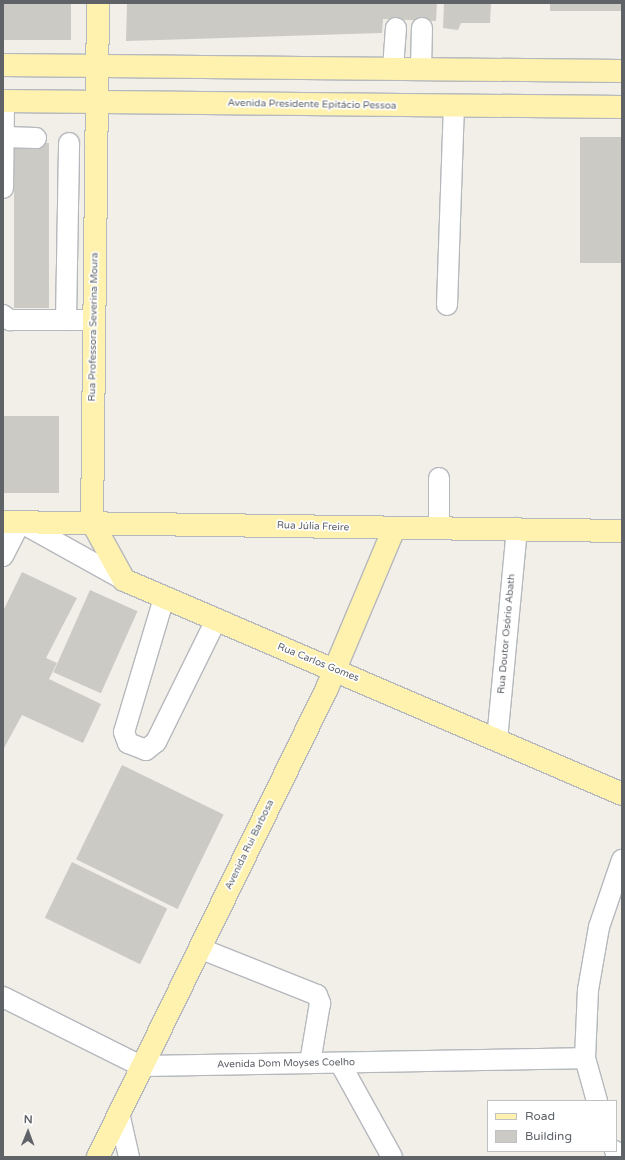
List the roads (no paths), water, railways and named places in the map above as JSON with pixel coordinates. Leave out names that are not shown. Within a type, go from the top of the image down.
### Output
[{"type":"main road","name":"Rua Professora Severina Moura","points":[[98,3],[95,65],[96,102],[92,522],[124,580]]},
{"type":"main road","points":[[3,66],[95,65],[622,71]]},
{"type":"main road","name":"Avenida Presidente Epitácio Pessoa","points":[[4,101],[454,107],[622,107]]},
{"type":"main road","name":"Rua Júlia Freire","points":[[12,522],[92,522],[394,529],[517,528],[622,531]]},
{"type":"main road","name":"Avenida Rui Barbosa","points":[[98,1157],[334,671],[394,529]]},
{"type":"main road","name":"Rua Carlos Gomes","points":[[124,580],[622,794]]},
{"type":"street","points":[[393,68],[396,28]]},
{"type":"street","points":[[421,68],[422,28]]},
{"type":"street","points":[[3,188],[4,101]]},
{"type":"street","points":[[447,305],[454,107]]},
{"type":"street","points":[[4,137],[36,138]]},
{"type":"street","points":[[66,320],[69,143]]},
{"type":"street","points":[[68,167],[95,166]]},
{"type":"street","points":[[3,315],[10,320],[94,320]]},
{"type":"street","points":[[439,478],[439,529]]},
{"type":"street","points":[[3,556],[12,522]]},
{"type":"street","name":"Rua Carlos Gomes","points":[[12,522],[124,580]]},
{"type":"street","name":"Rua Doutor Osório Abath","points":[[497,740],[517,528]]},
{"type":"street","points":[[164,598],[124,732],[128,743],[146,750],[156,742],[216,620]]},
{"type":"street","points":[[597,1100],[585,1058],[588,990],[599,927],[622,860]]},
{"type":"street","points":[[199,948],[317,995],[320,1003],[310,1063]]},
{"type":"street","name":"Avenida Dom Moyses Coelho","points":[[3,997],[141,1066],[585,1058]]},
{"type":"street","points":[[340,1062],[392,1157]]},
{"type":"street","points":[[120,1113],[129,1157]]}]
